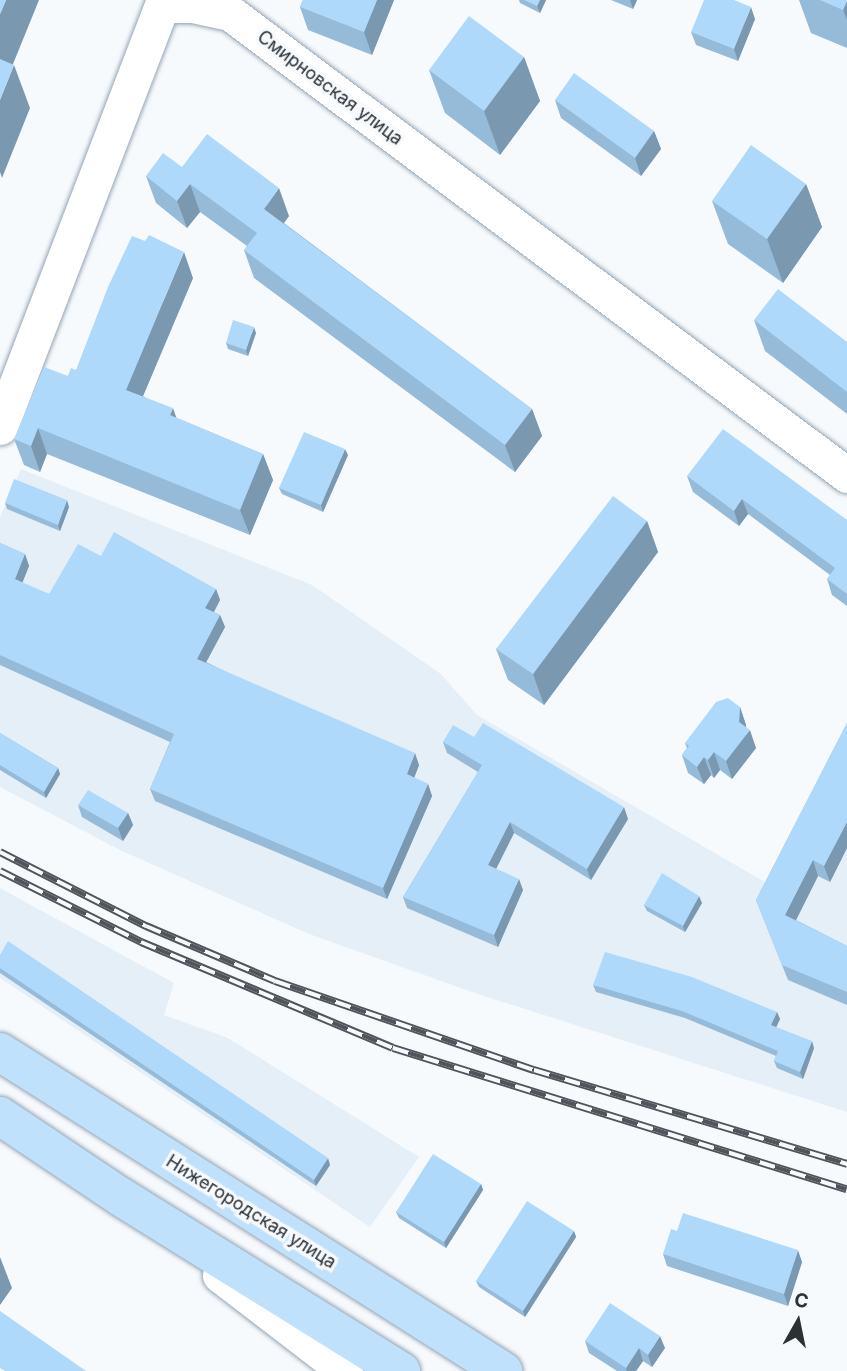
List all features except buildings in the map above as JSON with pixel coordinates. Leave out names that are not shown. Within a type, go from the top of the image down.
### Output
[{"type":"main road","points":[[0,1044],[36,1075]]},
{"type":"main road","name":"Нижегородская улица","points":[[0,1052],[503,1371]]},
{"type":"main road","points":[[0,1116],[121,1197],[401,1371]]},
{"type":"street","name":"Смирновская улица","points":[[0,428],[164,2],[230,13],[847,475]]},
{"type":"street","points":[[121,1197],[345,1371]]},
{"type":"shaded area","points":[[21,469],[312,585],[441,674],[477,715],[775,888],[847,750],[847,1112],[472,992],[309,934],[120,850],[0,787],[0,517]]},
{"type":"shaded area","points":[[0,888],[174,983],[164,1015],[228,1038],[419,1157],[370,1227],[0,978]]},
{"type":"railway","points":[[0,852],[146,926],[275,981],[534,1070],[847,1164]]},
{"type":"railway","points":[[0,871],[141,942],[393,1048],[847,1189]]}]
